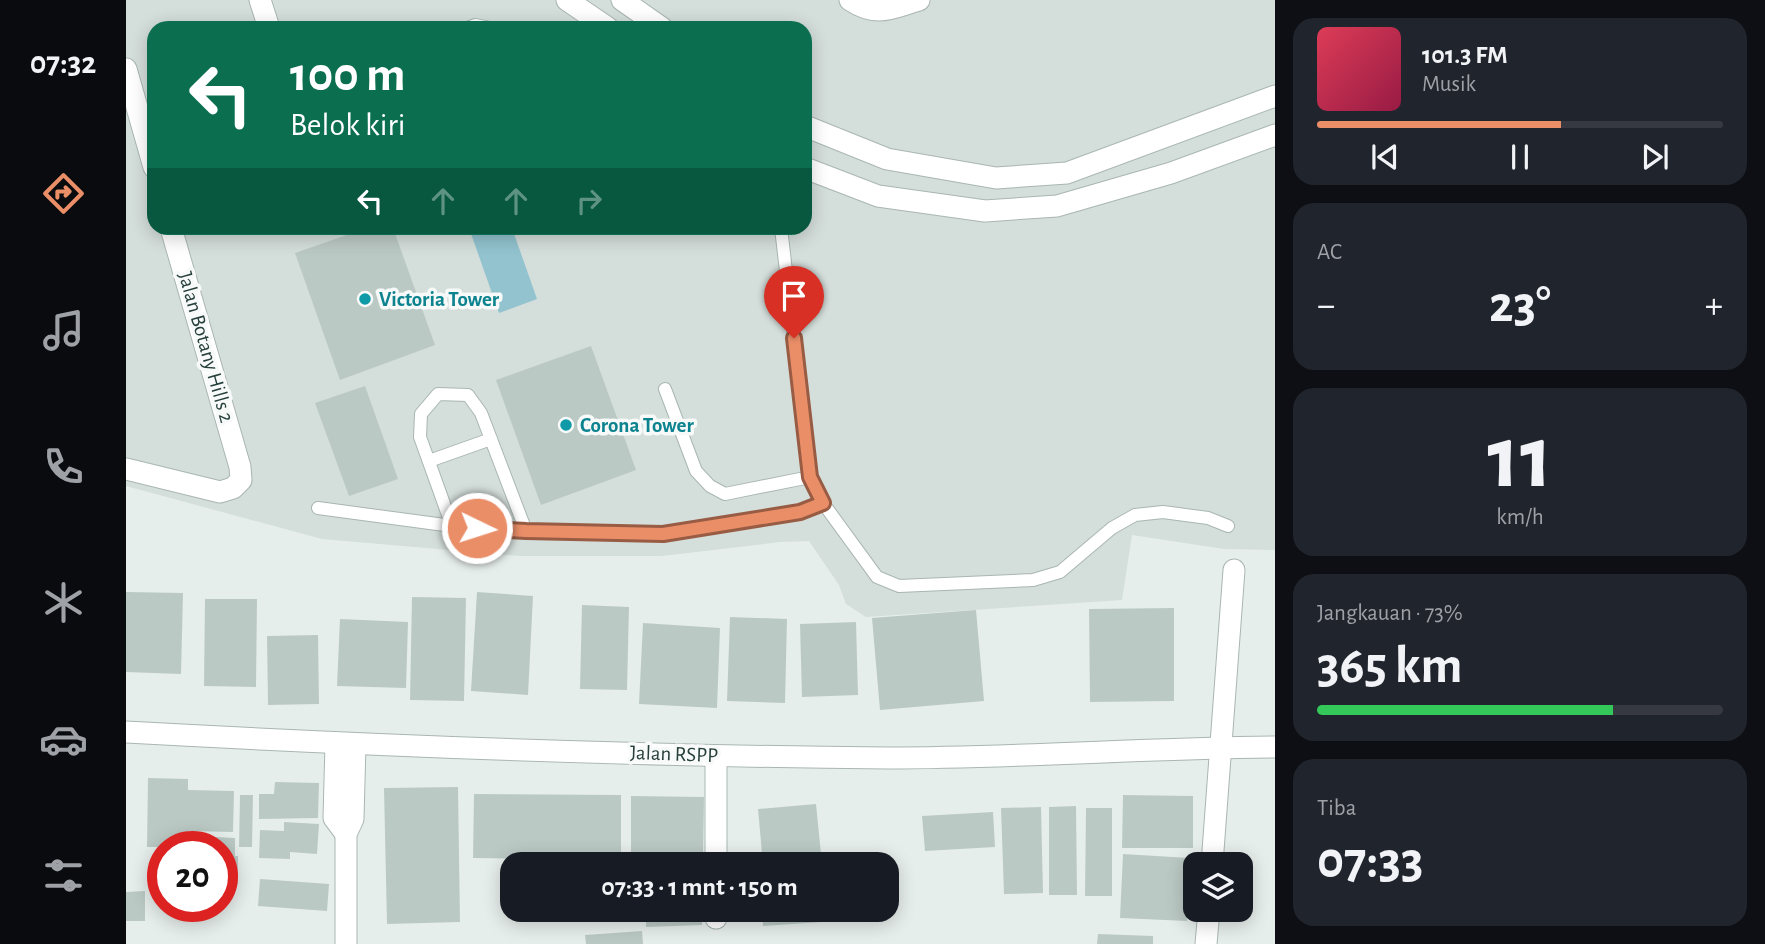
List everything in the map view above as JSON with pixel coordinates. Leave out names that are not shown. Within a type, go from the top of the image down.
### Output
[{"type":"street","points":[[260,0],[267,21]]},
{"type":"street","points":[[567,0],[598,21]]},
{"type":"street","points":[[622,0],[652,21]]},
{"type":"street","points":[[850,0],[860,7],[880,12],[918,0]]},
{"type":"street","points":[[126,69],[147,142]]},
{"type":"street","points":[[812,129],[887,159],[996,178],[1067,173],[1275,96]]},
{"type":"street","points":[[812,171],[878,196],[985,211],[1056,205],[1171,173],[1275,135]]},
{"type":"street","points":[[1159,140],[1171,173]]},
{"type":"street","name":"Jalan Botany Hills 2","points":[[126,469],[220,492],[233,488],[241,480],[240,467],[174,235]]},
{"type":"street","points":[[1213,852],[1234,570]]},
{"type":"street","name":"Jalan RSPP","points":[[126,732],[345,744],[892,758],[1275,747]]},
{"type":"street","points":[[345,744],[354,819],[346,834],[346,944]]},
{"type":"street","points":[[716,755],[716,852]]},
{"type":"street","points":[[1206,944],[1208,922]]},
{"type":"lane","points":[[782,235],[810,477],[823,503],[877,577],[899,586],[1033,580],[1060,572],[1112,528],[1135,515],[1163,512],[1208,518],[1228,526]]},
{"type":"lane","points":[[665,389],[696,471],[710,486],[725,494],[810,477]]},
{"type":"lane","points":[[452,526],[420,437],[421,414],[438,394],[468,395],[481,413],[526,531]]},
{"type":"lane","points":[[429,461],[491,439]]},
{"type":"lane","points":[[318,509],[452,526],[526,531],[663,534],[800,512],[823,503]]},
{"type":"shaded area","points":[[126,0],[1275,0],[1275,550],[1224,549],[1132,535],[1122,600],[866,617],[846,604],[839,585],[809,541],[662,556],[520,556],[322,539],[126,486]]},
{"type":"water","points":[[471,235],[514,235],[537,299],[499,313]]},
{"type":"building","name":"Victoria Tower","points":[[347,235],[396,235],[435,345],[340,380],[295,253]]},
{"type":"building","name":"Corona Tower","points":[[591,346],[636,470],[541,505],[496,380]]},
{"type":"building","points":[[365,386],[398,479],[349,496],[315,403]]},
{"type":"building","points":[[126,592],[183,593],[181,674],[126,672]]},
{"type":"building","points":[[477,592],[533,596],[528,695],[471,691]]},
{"type":"building","points":[[412,597],[466,598],[464,701],[410,700]]},
{"type":"building","points":[[205,599],[257,599],[256,687],[204,686]]},
{"type":"building","points":[[582,605],[629,607],[627,690],[580,689]]},
{"type":"building","points":[[1174,608],[1174,701],[1090,702],[1089,609]]},
{"type":"building","points":[[976,610],[984,701],[880,710],[872,618]]},
{"type":"building","points":[[730,617],[787,619],[785,703],[727,701]]},
{"type":"building","points":[[340,619],[408,622],[406,688],[337,686]]},
{"type":"building","points":[[856,622],[858,695],[802,697],[800,624]]},
{"type":"building","points":[[643,623],[720,628],[717,708],[639,704]]},
{"type":"building","points":[[318,635],[319,704],[268,705],[267,636]]},
{"type":"building","points":[[148,778],[188,779],[188,790],[234,791],[233,831],[147,831]]},
{"type":"building","points":[[275,782],[319,783],[318,818],[259,819],[259,794],[274,794]]},
{"type":"building","points":[[458,787],[460,922],[387,924],[384,788]]},
{"type":"building","points":[[474,794],[621,795],[621,852],[500,852],[500,858],[473,858]]},
{"type":"building","points":[[240,795],[253,795],[252,847],[239,847]]},
{"type":"building","points":[[1123,795],[1193,796],[1193,848],[1122,848]]},
{"type":"building","points":[[631,796],[704,797],[703,852],[631,852]]},
{"type":"building","points":[[816,804],[821,852],[762,852],[758,809]]},
{"type":"building","points":[[1076,806],[1077,895],[1049,895],[1049,807]]},
{"type":"building","points":[[1041,807],[1043,893],[1004,894],[1001,808]]},
{"type":"building","points":[[1086,808],[1112,808],[1112,896],[1085,896]]},
{"type":"building","points":[[993,812],[995,847],[925,851],[922,816]]},
{"type":"building","points":[[284,822],[319,824],[317,854],[290,852],[290,859],[259,858],[260,830],[284,831]]},
{"type":"building","points":[[1123,854],[1183,858],[1183,921],[1120,918]]},
{"type":"building","points":[[260,879],[329,884],[327,911],[258,906]]},
{"type":"building","points":[[145,891],[145,921],[126,921],[126,892]]},
{"type":"building","points":[[646,922],[702,922],[702,925],[646,927]]},
{"type":"building","points":[[763,922],[822,922],[763,926]]},
{"type":"building","points":[[642,931],[643,944],[586,944],[585,935]]},
{"type":"building","points":[[1098,934],[1153,936],[1153,944],[1097,944]]},
{"type":"place","name":"Victoria Tower","points":[[365,299]]},
{"type":"place","name":"Corona Tower","points":[[566,425]]},
{"type":"route","points":[[477,528],[663,534],[800,512],[823,503],[810,477],[794,338]]}]
